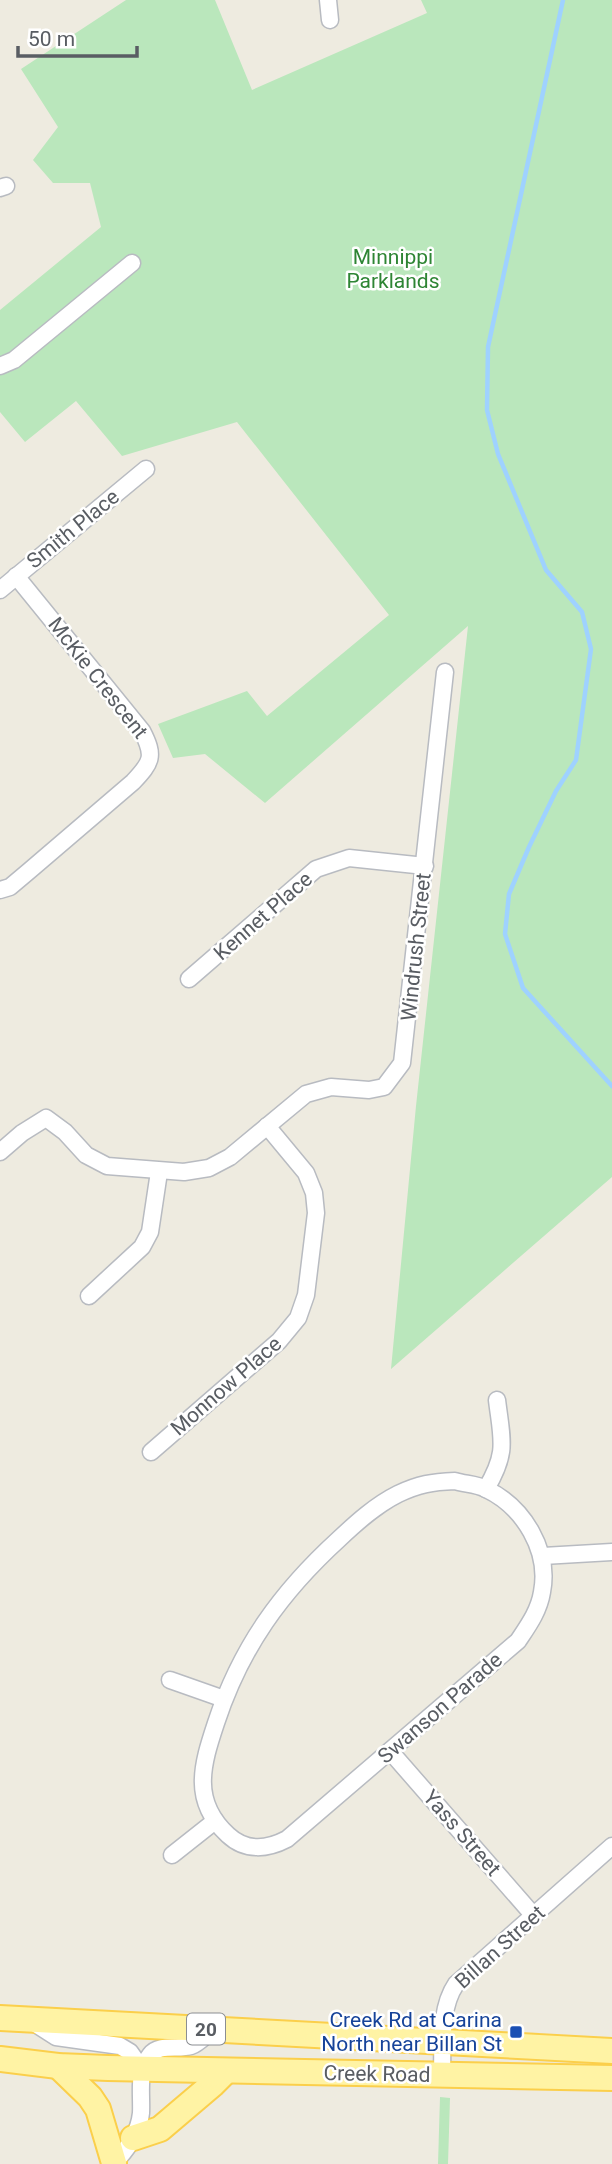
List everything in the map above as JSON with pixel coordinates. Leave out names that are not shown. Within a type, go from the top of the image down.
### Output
[{"type":"main road","name":"Creek Road","points":[[0,2018],[612,2051]]},
{"type":"main road","name":"Creek Road","points":[[0,2059],[58,2066],[142,2069],[612,2078]]},
{"type":"main road","points":[[58,2066],[90,2097],[98,2109],[113,2164]]},
{"type":"main road","points":[[133,2138],[160,2129],[226,2071]]},
{"type":"street","points":[[328,0],[330,20]]},
{"type":"street","points":[[0,366],[14,360],[132,262]]},
{"type":"street","name":"Smith Place","points":[[0,590],[146,469]]},
{"type":"street","name":"McKie Crescent","points":[[0,890],[10,887],[29,872],[133,782],[146,768],[150,758],[150,746],[142,731],[16,576]]},
{"type":"street","name":"Windrush Street","points":[[0,1152],[22,1133],[46,1118],[65,1132],[86,1155],[107,1166],[159,1172],[209,1168],[230,1157],[306,1094],[331,1087],[369,1090],[384,1087],[402,1063],[444,672]]},
{"type":"street","name":"Kennet Place","points":[[189,979],[316,869],[349,858],[425,866]]},
{"type":"street","name":"Monnow Place","points":[[151,1452],[279,1341],[298,1318],[306,1295],[316,1213],[314,1193],[306,1173],[267,1126]]},
{"type":"street","points":[[89,1296],[142,1247],[150,1232],[159,1172]]},
{"type":"street","points":[[486,1489],[499,1466],[502,1446],[496,1401]]},
{"type":"street","name":"Swanson Parade","points":[[455,1481],[486,1489],[510,1506],[530,1528],[543,1556],[542,1592],[534,1616],[518,1641],[287,1839],[272,1846],[250,1847],[231,1838],[215,1821],[204,1800],[202,1782],[205,1757],[224,1699],[242,1660],[282,1597],[310,1565],[364,1516],[397,1495],[427,1482],[455,1481]]},
{"type":"street","points":[[543,1556],[612,1552]]},
{"type":"street","points":[[170,1680],[224,1699]]},
{"type":"street","name":"Yass Street","points":[[390,1751],[534,1916]]},
{"type":"street","points":[[172,1855],[215,1821]]},
{"type":"street","name":"Billan Street","points":[[442,2075],[447,2008],[456,1984],[612,1846]]},
{"type":"street","name":"Creek Road","points":[[29,2020],[56,2037],[120,2046],[130,2052],[142,2069]]},
{"type":"street","points":[[113,2164],[133,2138],[141,2113],[142,2069],[153,2052],[192,2046],[212,2030]]},
{"type":"green space","name":"Minnippi Parklands","points":[[126,0],[215,0],[252,90],[427,13],[421,0],[612,0],[612,1177],[391,1369],[416,1106],[468,626],[265,803],[205,754],[173,758],[158,724],[247,691],[267,716],[389,615],[237,422],[122,456],[76,401],[25,442],[0,412],[0,310],[101,227],[90,183],[53,183],[33,160],[58,127],[21,69]]},
{"type":"green space","points":[[440,2097],[450,2098],[448,2164],[438,2164]]},
{"type":"waterway","points":[[563,0],[488,347],[487,410],[498,454],[546,570],[582,612],[591,649],[576,760],[556,791],[509,894],[505,934],[523,988],[612,1086]]},
{"type":"place","name":"Creek Rd at Carina North near Billan St","points":[[516,2032]]}]
